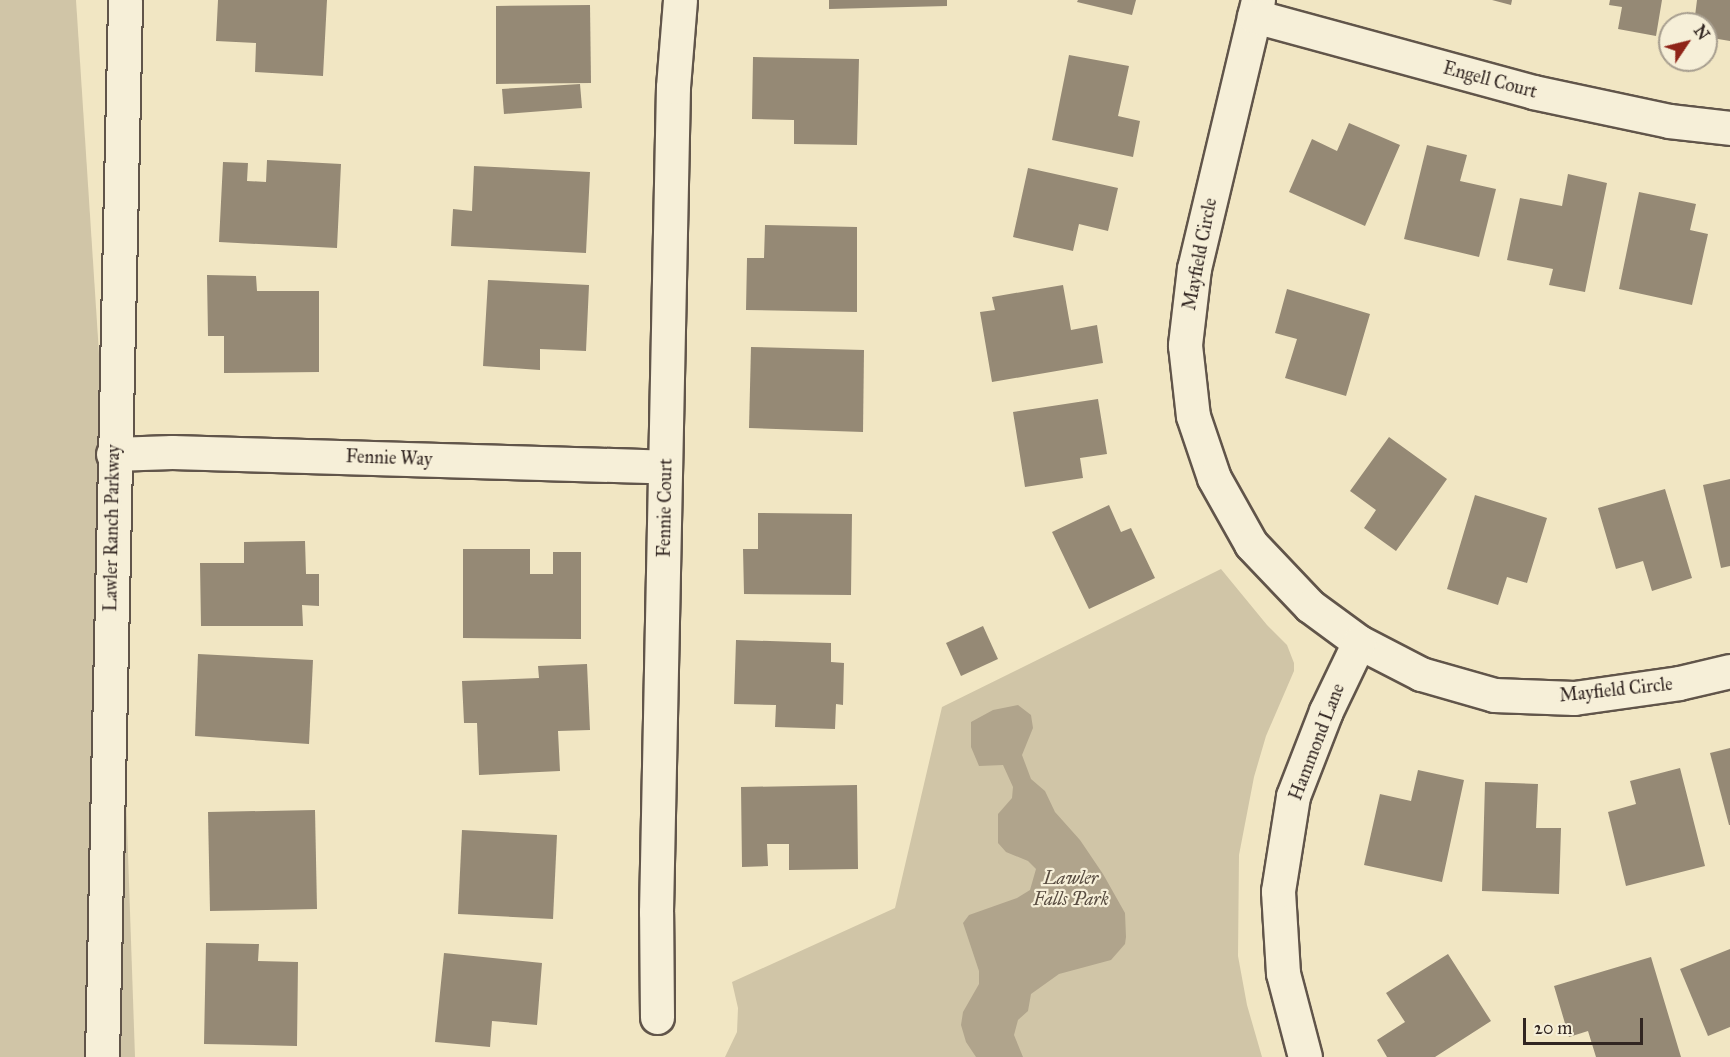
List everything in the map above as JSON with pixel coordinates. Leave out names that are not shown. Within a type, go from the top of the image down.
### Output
[{"type":"street","name":"Lawler Ranch Parkway","points":[[102,1057],[113,454],[125,0]]},
{"type":"street","name":"Fennie Court","points":[[657,1017],[656,912],[673,87],[680,0]]},
{"type":"street","name":"Engell Court","points":[[1256,8],[1533,92],[1669,121],[1730,128]]},
{"type":"street","name":"Mayfield Circle","points":[[1256,8],[1194,268],[1185,345],[1193,416],[1214,478],[1251,544],[1310,606],[1359,642],[1420,674],[1494,695],[1574,698],[1679,683],[1730,671]]},
{"type":"street","name":"Fennie Way","points":[[113,454],[172,452],[665,467]]},
{"type":"street","name":"Hammond Lane","points":[[1305,1057],[1283,973],[1278,891],[1293,796],[1326,711],[1359,642]]},
{"type":"green space","points":[[0,0],[76,0],[124,738],[135,1057],[0,1057]]},
{"type":"green space","name":"Lawler Falls Park","points":[[1221,569],[1267,625],[1287,645],[1294,663],[1294,671],[1266,736],[1254,777],[1239,855],[1238,956],[1247,1005],[1262,1057],[725,1057],[737,1032],[738,1008],[732,982],[895,908],[942,707]]},
{"type":"shaded area","points":[[1018,705],[1031,715],[1033,728],[1022,755],[1031,779],[1045,791],[1055,812],[1080,840],[1103,874],[1125,913],[1126,937],[1125,944],[1111,960],[1059,974],[1031,994],[1028,1011],[1018,1020],[1014,1035],[1023,1057],[976,1057],[966,1042],[961,1025],[963,1012],[979,984],[979,971],[963,923],[969,915],[1017,898],[1030,890],[1036,869],[1028,861],[1006,852],[998,843],[998,814],[1012,798],[1013,787],[1003,765],[979,766],[971,747],[971,722],[993,710]]},
{"type":"building","points":[[218,0],[327,0],[323,76],[255,72],[256,43],[216,41]]},
{"type":"building","points":[[829,0],[947,0],[947,6],[829,9]]},
{"type":"building","points":[[1078,0],[1136,0],[1132,15],[1077,2]]},
{"type":"building","points":[[1492,0],[1512,0],[1511,5]]},
{"type":"building","points":[[1610,0],[1662,0],[1660,12],[1658,12],[1656,36],[1618,29],[1622,7],[1609,5]]},
{"type":"building","points":[[1697,0],[1730,0],[1730,41],[1718,39],[1718,12],[1696,12]]},
{"type":"building","points":[[590,5],[591,83],[496,84],[496,6]]},
{"type":"building","points":[[1069,55],[1129,66],[1118,116],[1140,121],[1133,157],[1052,140]]},
{"type":"building","points":[[753,57],[859,59],[857,145],[794,144],[794,120],[752,119]]},
{"type":"building","points":[[580,84],[582,108],[504,114],[502,89]]},
{"type":"building","points":[[1349,123],[1400,145],[1365,226],[1289,192],[1312,139],[1337,151]]},
{"type":"building","points":[[1427,145],[1467,155],[1460,181],[1496,189],[1479,257],[1404,239]]},
{"type":"building","points":[[267,160],[341,164],[337,248],[219,242],[223,162],[248,163],[247,181],[266,182]]},
{"type":"building","points":[[474,166],[590,172],[586,253],[451,246],[453,209],[472,211]]},
{"type":"building","points":[[1028,168],[1118,188],[1108,231],[1079,224],[1073,251],[1013,237]]},
{"type":"building","points":[[1568,174],[1607,183],[1585,292],[1549,285],[1553,269],[1507,260],[1520,198],[1562,206]]},
{"type":"building","points":[[1639,192],[1696,204],[1690,230],[1708,234],[1692,305],[1619,289]]},
{"type":"building","points":[[765,225],[857,227],[857,312],[746,310],[747,258],[764,258]]},
{"type":"building","points":[[207,275],[256,276],[257,291],[319,291],[319,372],[224,373],[224,336],[208,336]]},
{"type":"building","points":[[488,280],[589,285],[586,351],[540,349],[540,370],[483,366]]},
{"type":"building","points":[[1063,285],[1071,330],[1097,325],[1103,363],[992,382],[980,312],[995,310],[992,297]]},
{"type":"building","points":[[1287,289],[1370,314],[1346,396],[1285,378],[1297,339],[1275,333]]},
{"type":"building","points":[[751,347],[864,350],[863,432],[749,428]]},
{"type":"building","points":[[1098,399],[1107,454],[1080,458],[1083,478],[1025,487],[1013,412]]},
{"type":"building","points":[[1389,437],[1447,479],[1396,551],[1364,528],[1376,510],[1350,491]]},
{"type":"building","points":[[1730,479],[1730,566],[1721,568],[1703,485]]},
{"type":"building","points":[[1665,489],[1692,578],[1652,591],[1643,561],[1616,569],[1598,508]]},
{"type":"building","points":[[1475,495],[1547,518],[1527,583],[1507,577],[1498,605],[1447,589]]},
{"type":"building","points":[[1109,505],[1121,532],[1131,528],[1155,578],[1089,609],[1052,532]]},
{"type":"building","points":[[758,513],[852,514],[851,595],[744,594],[743,549],[758,549]]},
{"type":"building","points":[[305,541],[306,574],[319,574],[319,606],[302,605],[303,626],[201,626],[200,563],[244,563],[244,542]]},
{"type":"building","points":[[463,549],[530,549],[530,574],[553,574],[553,552],[581,552],[581,639],[463,638]]},
{"type":"building","points":[[983,626],[998,659],[961,676],[946,643]]},
{"type":"building","points":[[736,640],[831,643],[831,662],[844,663],[843,705],[836,704],[835,729],[775,727],[776,705],[734,704]]},
{"type":"building","points":[[198,654],[313,660],[309,744],[195,736]]},
{"type":"building","points":[[587,664],[590,730],[558,731],[560,771],[479,775],[477,723],[464,723],[462,681],[539,678],[538,666]]},
{"type":"building","points":[[1730,748],[1730,825],[1729,825],[1710,753]]},
{"type":"building","points":[[1680,768],[1705,866],[1626,886],[1608,812],[1636,804],[1630,781]]},
{"type":"building","points":[[1418,770],[1464,780],[1442,882],[1364,865],[1380,794],[1411,801]]},
{"type":"building","points":[[1485,782],[1538,784],[1536,828],[1561,828],[1559,894],[1482,891]]},
{"type":"building","points":[[857,785],[858,869],[789,870],[789,844],[767,844],[768,866],[742,867],[741,787]]},
{"type":"building","points":[[315,810],[317,909],[210,911],[208,812]]},
{"type":"building","points":[[462,830],[557,835],[553,919],[458,914]]},
{"type":"building","points":[[206,943],[259,944],[258,961],[298,962],[297,1046],[204,1044]]},
{"type":"building","points":[[1730,949],[1730,1027],[1708,1036],[1680,969]]},
{"type":"building","points":[[444,953],[542,963],[537,1025],[492,1021],[490,1047],[435,1042]]},
{"type":"building","points":[[1448,954],[1491,1021],[1435,1057],[1387,1057],[1377,1040],[1405,1022],[1386,993]]},
{"type":"building","points":[[1651,957],[1681,1057],[1596,1057],[1588,1031],[1569,1037],[1554,986]]}]
